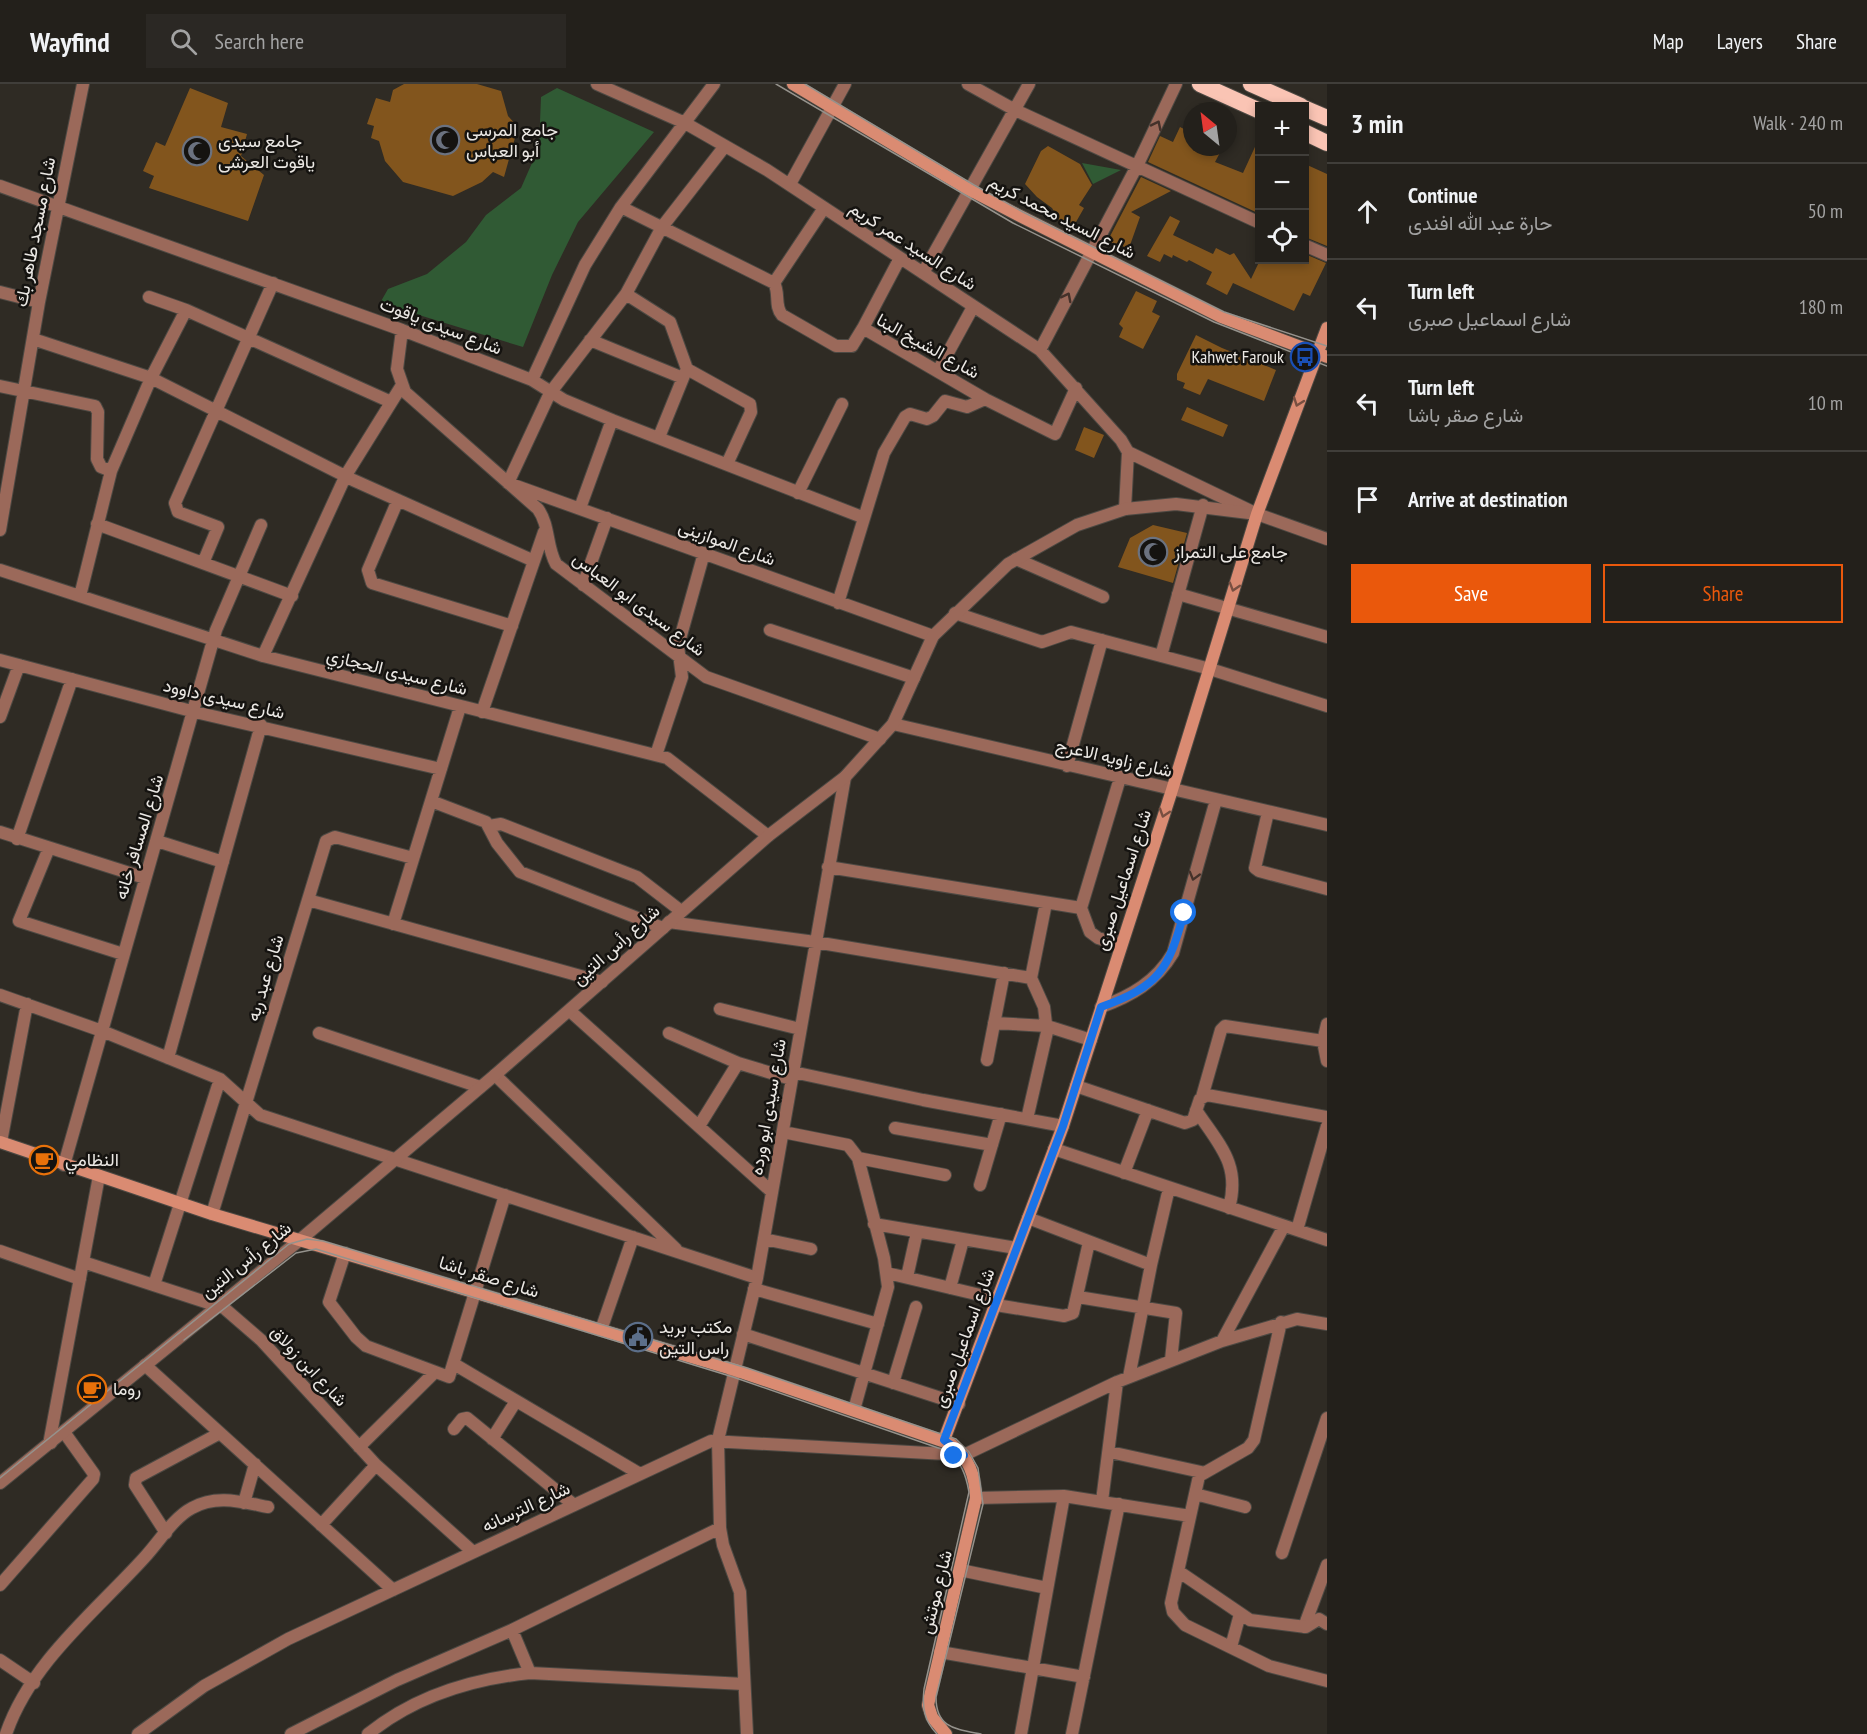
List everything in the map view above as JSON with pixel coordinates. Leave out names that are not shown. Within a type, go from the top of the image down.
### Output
[{"type":"highway","points":[[1200,84],[1255,109]]},
{"type":"highway","points":[[1251,84],[1292,102]]},
{"type":"highway","points":[[1309,110],[1327,118]]},
{"type":"highway","points":[[1309,134],[1327,143]]},
{"type":"main road","name":"شارع السيد محمد كريم","points":[[793,84],[968,189],[1221,317],[1321,355]]},
{"type":"main road","name":"شارع اسماعيل صبرى","points":[[944,1440],[1063,1126],[1172,790],[1257,514],[1321,355],[1327,328]]},
{"type":"main road","name":"شارع صقر باشا","points":[[0,1142],[212,1214],[735,1370],[944,1440],[964,1455]]},
{"type":"main road","name":"شارع موتش","points":[[946,1734],[932,1717],[928,1705],[976,1498],[972,1470],[964,1455]]},
{"type":"street","name":"شارع مسجد طاهر بك","points":[[0,530],[39,302],[83,84]]},
{"type":"street","name":"شارع السيد عمر كريم","points":[[597,84],[685,123],[790,184],[1040,350],[1117,434],[1128,452]]},
{"type":"street","points":[[532,380],[585,265],[621,207],[714,84]]},
{"type":"street","points":[[790,184],[845,84]]},
{"type":"street","points":[[968,84],[1015,110],[1255,221]]},
{"type":"street","points":[[923,273],[968,189],[1029,84]]},
{"type":"street","points":[[1040,350],[1090,250],[1137,166],[1176,84]]},
{"type":"street","points":[[508,483],[550,393],[626,294],[662,227],[725,146]]},
{"type":"street","name":"شارع سيدى ياقوت","points":[[0,186],[402,330],[532,380],[550,393],[612,420],[862,517]]},
{"type":"street","points":[[621,207],[774,283],[824,208]]},
{"type":"street","points":[[1309,246],[1327,255]]},
{"type":"street","points":[[863,328],[900,258]]},
{"type":"street","points":[[203,563],[218,527],[178,513],[174,506],[273,283]]},
{"type":"street","name":"شارع الشيخ البنا","points":[[774,283],[780,313],[825,341],[841,348],[852,346],[863,328],[986,399],[1055,434],[1076,388]]},
{"type":"street","points":[[0,292],[39,302]]},
{"type":"street","points":[[626,294],[670,322],[685,373],[659,437]]},
{"type":"street","points":[[148,297],[186,310],[392,402]]},
{"type":"street","points":[[938,371],[973,307]]},
{"type":"street","points":[[80,596],[111,471],[151,378],[186,310]]},
{"type":"street","points":[[263,656],[346,475],[402,385],[397,369],[402,330]]},
{"type":"street","points":[[33,339],[151,378],[398,500],[534,561]]},
{"type":"street","points":[[590,340],[685,373],[751,406],[751,412],[727,464]]},
{"type":"street","name":"شارع سيدى ابو العباس","points":[[402,385],[414,401],[538,509],[546,526],[549,551],[556,564],[678,658],[706,677],[880,740]]},
{"type":"street","points":[[0,386],[24,389],[95,406],[98,412],[97,459],[101,467],[111,471]]},
{"type":"street","points":[[838,603],[862,517],[884,453],[906,415],[927,419],[933,416],[945,401],[967,407],[986,399]]},
{"type":"street","points":[[798,493],[842,404]]},
{"type":"street","points":[[580,508],[612,420]]},
{"type":"street","points":[[1125,509],[1128,452],[1257,514],[1327,539]]},
{"type":"street","name":"شارع الموازينى","points":[[508,483],[933,636]]},
{"type":"street","points":[[398,500],[368,570],[372,583],[512,626]]},
{"type":"street","name":"شارع رأس التين","points":[[0,1484],[397,1159],[570,1011],[768,836],[845,777],[893,724],[933,636],[955,613],[1016,559],[1077,525],[1125,509],[1176,504],[1203,505],[1257,514]]},
{"type":"street","points":[[1161,656],[1203,505]]},
{"type":"street","points":[[583,585],[607,518]]},
{"type":"street","points":[[98,524],[292,596]]},
{"type":"street","name":"شارع المسافر خانه","points":[[64,1165],[123,954],[195,712],[213,642],[261,525]]},
{"type":"street","points":[[482,712],[546,526]]},
{"type":"street","points":[[656,755],[682,677],[678,646],[704,554]]},
{"type":"street","points":[[1016,559],[1102,597]]},
{"type":"street","name":"شارع سيدى الحجازي","points":[[0,570],[213,642],[667,758],[768,836]]},
{"type":"street","points":[[1178,594],[1327,637]]},
{"type":"street","points":[[955,613],[1041,642],[1071,632],[1210,669],[1327,706]]},
{"type":"street","points":[[770,630],[914,678]]},
{"type":"street","points":[[1067,766],[1102,640]]},
{"type":"street","name":"شارع سيدى داوود","points":[[0,660],[195,712],[441,769]]},
{"type":"street","points":[[0,717],[19,665]]},
{"type":"street","points":[[17,838],[72,679]]},
{"type":"street","points":[[393,924],[460,706]]},
{"type":"street","name":"شارع زاويه الاعرج","points":[[893,724],[1327,825]]},
{"type":"street","points":[[168,1058],[261,726]]},
{"type":"street","name":"شارع سيدى ابو ورده","points":[[747,1734],[740,1592],[723,1545],[720,1528],[718,1440],[756,1283],[845,777]]},
{"type":"street","points":[[1120,778],[1081,908],[1090,932],[1098,938],[1121,945]]},
{"type":"street","points":[[1101,1007],[1137,992],[1161,972],[1173,953],[1216,800]]},
{"type":"street","points":[[431,801],[482,819],[520,872],[666,925],[815,942],[1031,978]]},
{"type":"street","points":[[1268,812],[1255,868],[1258,872],[1327,889]]},
{"type":"street","points":[[489,826],[501,825],[637,878],[681,911]]},
{"type":"street","points":[[0,831],[145,878]]},
{"type":"street","name":"شارع عبد ربه","points":[[212,1214],[326,841],[331,837],[413,858]]},
{"type":"street","points":[[157,841],[223,862]]},
{"type":"street","points":[[49,848],[19,921],[123,954]]},
{"type":"street","points":[[828,867],[1081,908]]},
{"type":"street","points":[[308,900],[602,982]]},
{"type":"street","points":[[1027,1119],[1047,1026],[1044,1007],[1031,978],[1046,903]]},
{"type":"street","points":[[987,1060],[1004,973]]},
{"type":"street","points":[[0,994],[102,1030],[220,1079],[260,1115],[679,1252],[756,1283],[878,1324]]},
{"type":"street","points":[[0,1142],[27,1004]]},
{"type":"street","points":[[720,1009],[800,1029]]},
{"type":"street","points":[[570,1011],[772,1192]]},
{"type":"street","points":[[994,1023],[1047,1026],[1090,1040]]},
{"type":"street","points":[[1327,1023],[1323,1041],[1327,1061]]},
{"type":"street","points":[[1076,1086],[1187,1123],[1193,1120],[1221,1030],[1225,1026],[1323,1041]]},
{"type":"street","points":[[319,1033],[480,1087]]},
{"type":"street","points":[[669,1033],[738,1063],[1063,1126]]},
{"type":"street","points":[[699,1126],[738,1063]]},
{"type":"street","points":[[495,1075],[679,1252]]},
{"type":"street","points":[[154,1285],[220,1079]]},
{"type":"street","points":[[1202,1097],[1210,1095],[1327,1117]]},
{"type":"street","points":[[1124,1173],[1148,1110]]},
{"type":"street","points":[[1196,1110],[1229,1159],[1234,1184],[1229,1208]]},
{"type":"street","points":[[980,1185],[1001,1114]]},
{"type":"street","points":[[1297,1230],[1327,1126]]},
{"type":"street","points":[[895,1128],[992,1145]]},
{"type":"street","points":[[783,1132],[848,1145],[858,1158],[887,1273],[888,1287],[854,1410]]},
{"type":"street","points":[[1054,1149],[1327,1240]]},
{"type":"street","points":[[858,1158],[945,1174]]},
{"type":"street","points":[[51,1443],[99,1176]]},
{"type":"street","points":[[1129,1377],[1150,1266],[1169,1188]]},
{"type":"street","points":[[345,1253],[329,1302],[331,1308],[366,1346],[449,1377],[506,1195]]},
{"type":"street","points":[[1028,1218],[1150,1266]]},
{"type":"street","points":[[874,1224],[1016,1248]]},
{"type":"street","points":[[1222,1341],[1284,1226]]},
{"type":"street","points":[[907,1277],[917,1232]]},
{"type":"street","points":[[601,1330],[633,1237]]},
{"type":"street","points":[[764,1239],[811,1249]]},
{"type":"street","points":[[950,1288],[963,1240]]},
{"type":"street","points":[[887,1273],[996,1302],[1067,1316],[1075,1310],[1089,1242]]},
{"type":"street","points":[[0,1251],[80,1279]]},
{"type":"street","name":"شارع ابن زولاق","points":[[83,1262],[219,1305],[261,1340],[376,1465],[473,1552]]},
{"type":"street","points":[[1078,1297],[1176,1314],[1171,1360]]},
{"type":"street","points":[[893,1383],[916,1307]]},
{"type":"street","points":[[964,1455],[1117,1382],[1222,1341],[1281,1322],[1306,1319],[1327,1324]]},
{"type":"street","points":[[1110,1452],[1201,1472],[1248,1448],[1254,1440],[1281,1322]]},
{"type":"street","points":[[743,1334],[958,1404]]},
{"type":"street","points":[[454,1364],[640,1474]]},
{"type":"street","points":[[145,1365],[393,1590]]},
{"type":"street","points":[[359,1447],[435,1372]]},
{"type":"street","points":[[1102,1501],[1110,1452],[1117,1382]]},
{"type":"street","points":[[492,1438],[516,1401]]},
{"type":"street","points":[[454,1429],[466,1418],[574,1505]]},
{"type":"street","points":[[1282,1553],[1326,1425]]},
{"type":"street","points":[[0,1585],[93,1479],[94,1474],[64,1432]]},
{"type":"street","points":[[166,1533],[135,1485],[136,1478],[220,1433]]},
{"type":"street","name":"شارع الترسانه","points":[[138,1734],[204,1686],[288,1639],[640,1474],[718,1440],[964,1455]]},
{"type":"street","points":[[244,1503],[255,1464]]},
{"type":"street","points":[[321,1525],[376,1465]]},
{"type":"street","points":[[1201,1472],[1172,1603],[1177,1617],[1185,1625],[1269,1666],[1327,1681]]},
{"type":"street","points":[[1195,1494],[1245,1507]]},
{"type":"street","points":[[1021,1734],[1064,1496]]},
{"type":"street","points":[[976,1498],[1064,1496],[1190,1516]]},
{"type":"street","points":[[6,1734],[34,1683],[69,1636],[180,1516],[205,1502],[224,1499],[268,1507]]},
{"type":"street","points":[[1072,1734],[1119,1504]]},
{"type":"street","points":[[291,1734],[397,1680],[512,1630],[720,1528]]},
{"type":"street","points":[[1304,1627],[1327,1565]]},
{"type":"street","points":[[960,1570],[1047,1588]]},
{"type":"street","points":[[1178,1571],[1251,1620],[1271,1625],[1304,1627],[1319,1619],[1327,1624]]},
{"type":"street","points":[[1231,1647],[1240,1614]]},
{"type":"street","points":[[512,1630],[530,1673]]},
{"type":"street","points":[[940,1652],[1084,1677]]},
{"type":"street","points":[[0,1660],[34,1683]]},
{"type":"street","points":[[368,1734],[405,1708],[437,1693],[467,1683],[530,1673],[744,1684]]},
{"type":"green space","points":[[557,88],[654,132],[578,222],[552,275],[523,347],[380,303],[388,289],[427,274],[466,242],[486,215],[521,188],[539,147],[541,97]]},
{"type":"green space","points":[[1082,163],[1121,170],[1093,184]]},
{"type":"building","name":"جامع المرسى أبو العباس","points":[[404,84],[477,84],[501,91],[508,116],[518,127],[504,177],[493,172],[482,182],[453,196],[403,182],[385,161],[379,141],[371,138],[374,126],[367,124],[376,98],[390,102],[393,90]]},
{"type":"building","name":"جامع سيدى ياقوت العرشى","points":[[190,88],[228,103],[221,127],[247,134],[241,156],[264,175],[248,221],[149,188],[154,176],[143,171],[156,142],[165,146]]},
{"type":"building","points":[[1180,127],[1183,128],[1183,156],[1218,156],[1215,162],[1243,173],[1255,147],[1255,212],[1148,162],[1160,136],[1173,142]]},
{"type":"building","points":[[1048,146],[1080,164],[1092,185],[1079,205],[1084,208],[1072,229],[1060,222],[1052,208],[1025,184],[1041,151]]},
{"type":"building","points":[[1309,166],[1327,174],[1327,246],[1309,239]]},
{"type":"building","points":[[1141,177],[1171,191],[1131,212],[1140,217],[1129,248],[1107,242]]},
{"type":"building","points":[[1170,216],[1180,221],[1173,235],[1213,254],[1216,248],[1230,255],[1234,253],[1251,279],[1258,264],[1309,264],[1309,256],[1326,263],[1310,296],[1303,293],[1294,311],[1233,283],[1227,295],[1206,284],[1212,272],[1189,260],[1187,262],[1173,255],[1172,258],[1164,254],[1160,262],[1147,256]]},
{"type":"building","points":[[1136,291],[1157,301],[1152,312],[1160,316],[1143,349],[1119,337],[1123,328],[1119,324]]},
{"type":"building","points":[[1196,335],[1276,370],[1264,401],[1208,379],[1200,395],[1183,388],[1185,383],[1177,380],[1177,374]]},
{"type":"building","points":[[1187,407],[1228,425],[1223,437],[1181,420]]},
{"type":"building","points":[[1084,427],[1104,435],[1094,458],[1075,450]]},
{"type":"building","name":"جامع على التمراز","points":[[1153,525],[1187,533],[1173,583],[1118,567],[1130,538]]},
{"type":"tram line","points":[[776,84],[1013,223],[1214,322],[1327,366]]},
{"type":"tram line","points":[[805,84],[1023,212],[1224,312],[1327,346]]},
{"type":"tram line","points":[[0,1478],[289,1244],[307,1239],[323,1241],[747,1368],[956,1439],[969,1452],[978,1468],[983,1504],[936,1697],[939,1715],[943,1721],[955,1728],[981,1734]]},
{"type":"tram line","points":[[184,1340],[296,1253],[316,1249],[733,1377],[947,1451],[962,1469],[969,1492],[924,1689],[925,1713],[929,1724],[937,1734]]},
{"type":"place","name":"جامع المرسى أبو العباس","points":[[445,140]]},
{"type":"place","name":"جامع سيدى ياقوت العرشى","points":[[197,151]]},
{"type":"place","name":"Kahwet Farouk","points":[[1305,357]]},
{"type":"place","name":"جامع على التمراز","points":[[1153,552]]},
{"type":"place","name":"النظامي","points":[[44,1160]]},
{"type":"place","name":"مكتب بريد راس التين","points":[[638,1337]]},
{"type":"place","name":"روما","points":[[92,1389]]},
{"type":"route","points":[[954,1456],[964,1455],[944,1440],[1063,1126],[1101,1007],[1125,999],[1137,992],[1161,972],[1173,953],[1184,913]]}]
